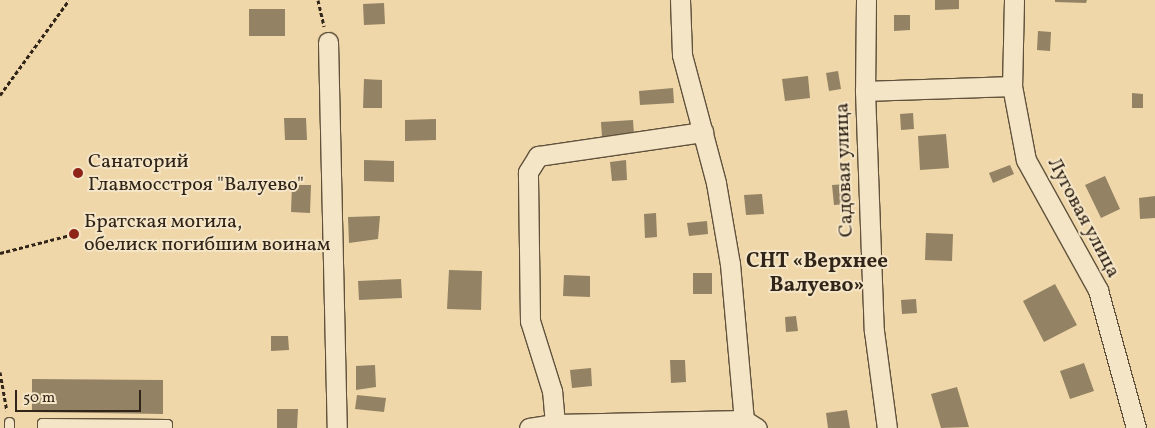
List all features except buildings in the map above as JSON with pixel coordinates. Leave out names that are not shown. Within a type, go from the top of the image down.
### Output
[{"type":"street","points":[[529,428],[556,424],[750,424],[730,264],[716,183],[682,55],[680,0]]},
{"type":"street","name":"Садовая улица","points":[[866,0],[865,91],[874,331],[887,428]]},
{"type":"street","name":"Луговая улица","points":[[1014,0],[1012,86],[1026,160],[1098,290],[1136,428]]},
{"type":"street","points":[[328,42],[337,428]]},
{"type":"street","points":[[865,91],[1012,86]]},
{"type":"street","points":[[556,424],[552,391],[530,321],[528,172],[538,156],[703,132]]},
{"type":"lane","points":[[42,428],[42,423],[167,424],[167,428]]},
{"type":"path","points":[[0,95],[69,0]]},
{"type":"path","points":[[318,0],[328,42]]},
{"type":"path","points":[[0,253],[74,234]]},
{"type":"path","points":[[0,372],[9,425]]},
{"type":"place","name":"Санаторий Главмосстроя \"Валуево\"","points":[[78,173]]},
{"type":"place","name":"Братская могила, обелиск погибшим воинам","points":[[74,234]]},
{"type":"district","name":"СНТ «Верхнее Валуево»","points":[[817,274]]}]
